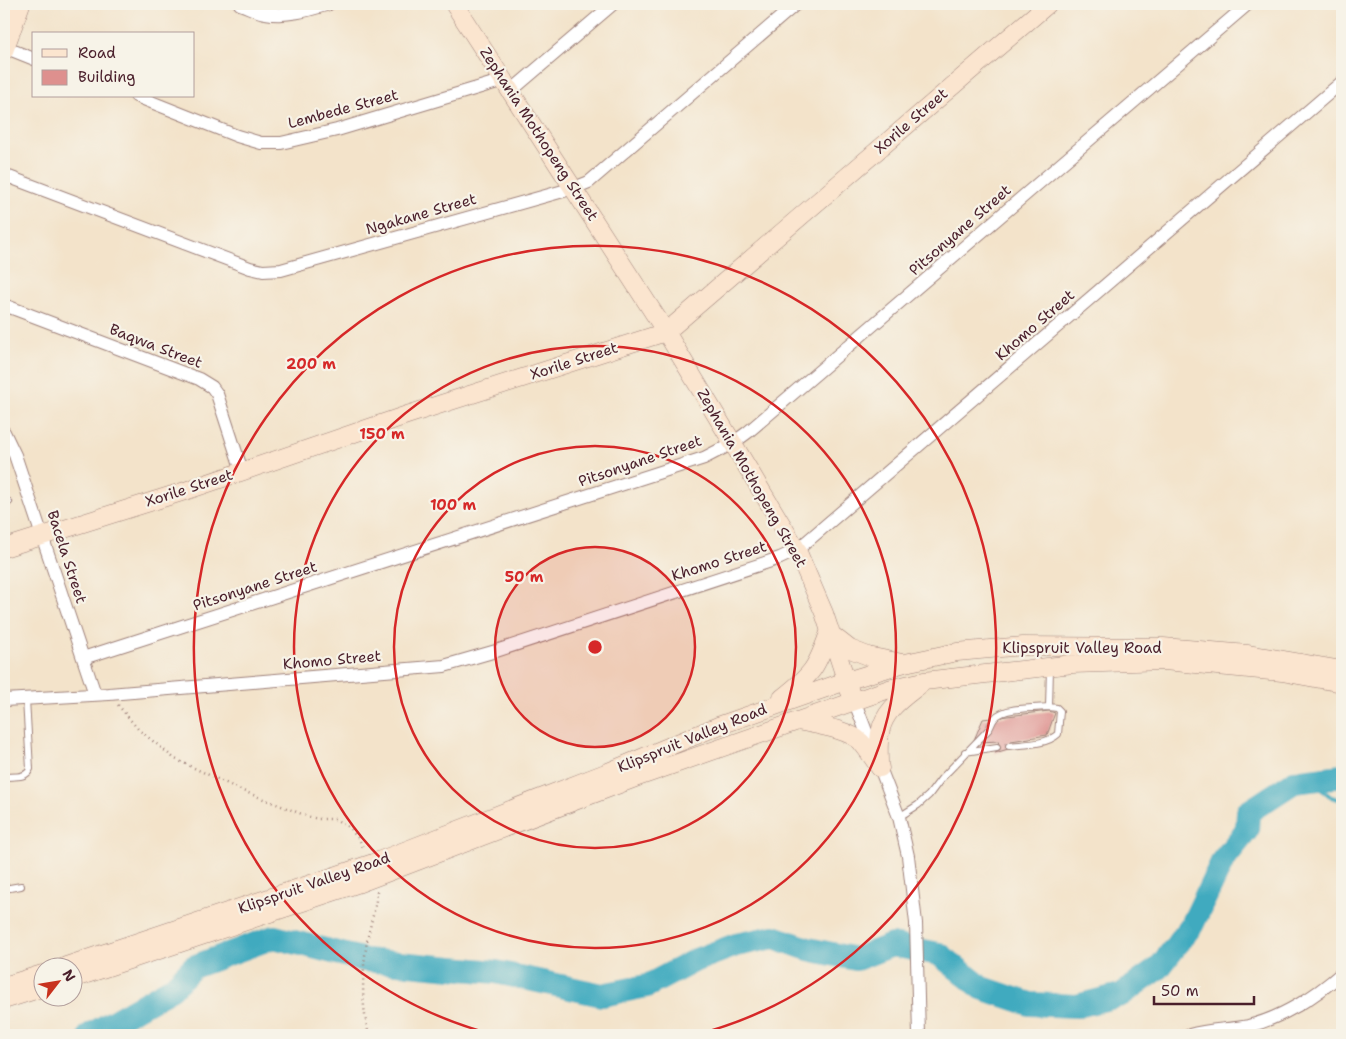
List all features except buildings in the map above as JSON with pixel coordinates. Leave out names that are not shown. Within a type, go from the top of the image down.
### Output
[{"type":"main road","points":[[4,48],[21,4]]},
{"type":"main road","name":"Zephania Mothopeng Street","points":[[454,4],[666,332],[797,550],[831,633],[854,700]]},
{"type":"main road","name":"Xorile Street","points":[[4,548],[666,332],[1048,4]]},
{"type":"main road","points":[[772,706],[805,680],[814,670],[831,633],[850,649],[868,656],[905,664]]},
{"type":"main road","name":"Klipspruit Valley Road","points":[[82,961],[374,863],[608,772],[718,726],[846,681],[905,664],[958,652],[1023,646],[1163,647],[1248,654],[1342,670]]},
{"type":"main road","name":"Klipspruit Valley Road","points":[[82,976],[357,884],[635,778],[892,688],[924,681],[1050,667],[1106,662],[1164,661],[1282,672],[1342,684]]},
{"type":"main road","points":[[879,766],[880,733],[886,715],[924,681]]},
{"type":"main road","points":[[798,721],[851,735],[860,741],[879,766]]},
{"type":"main road","points":[[4,986],[32,977]]},
{"type":"main road","points":[[4,1000],[32,991]]},
{"type":"street","points":[[240,4],[265,13],[278,15],[329,4]]},
{"type":"street","name":"Lembede Street","points":[[141,98],[237,136],[261,143],[281,143],[508,86],[613,4]]},
{"type":"street","name":"Ngakane Street","points":[[4,175],[250,268],[263,271],[281,270],[574,188],[589,182],[796,4]]},
{"type":"street","name":"Pitsonyane Street","points":[[83,658],[704,458],[733,443],[948,262],[1248,4]]},
{"type":"street","points":[[4,48],[32,58]]},
{"type":"street","name":"Khomo Street","points":[[4,700],[109,694],[444,666],[496,652],[780,558],[797,550],[1342,82]]},
{"type":"street","name":"Baqwa Street","points":[[4,305],[199,379],[212,387],[221,403],[242,471]]},
{"type":"street","name":"Bacela Street","points":[[4,432],[15,454],[95,694]]},
{"type":"street","name":"Zephania Mothopeng Street","points":[[854,700],[900,817],[908,856],[916,923],[920,1035]]},
{"type":"street","points":[[1190,1035],[1210,1030],[1248,1026],[1267,1020],[1301,1003],[1342,973]]},
{"type":"lane","points":[[1049,707],[1050,667]]},
{"type":"lane","points":[[4,777],[24,776],[30,769],[26,699]]},
{"type":"lane","points":[[900,817],[929,795],[940,779],[989,729],[998,715],[1015,710],[1049,707],[1060,711],[1058,734],[1056,736],[1048,741],[1009,746]]},
{"type":"lane","points":[[965,752],[997,747]]},
{"type":"lane","points":[[4,889],[21,886]]},
{"type":"path","points":[[109,694],[138,729],[175,759],[243,791],[307,816],[318,819],[335,819],[348,827],[359,839],[365,851]]},
{"type":"path","points":[[369,1035],[364,1015],[363,994],[367,944],[377,889]]},
{"type":"waterway","points":[[90,1035],[172,988],[193,967],[274,937],[365,960],[496,972],[602,995],[647,986],[696,960],[736,945],[774,937],[808,949],[856,959],[892,945],[939,954],[982,988],[1030,1004],[1077,1006],[1121,995],[1159,968],[1192,925],[1223,860],[1247,830],[1248,812],[1294,782],[1342,776]]},
{"type":"waterway","points":[[1311,780],[1331,797],[1342,800]]}]
